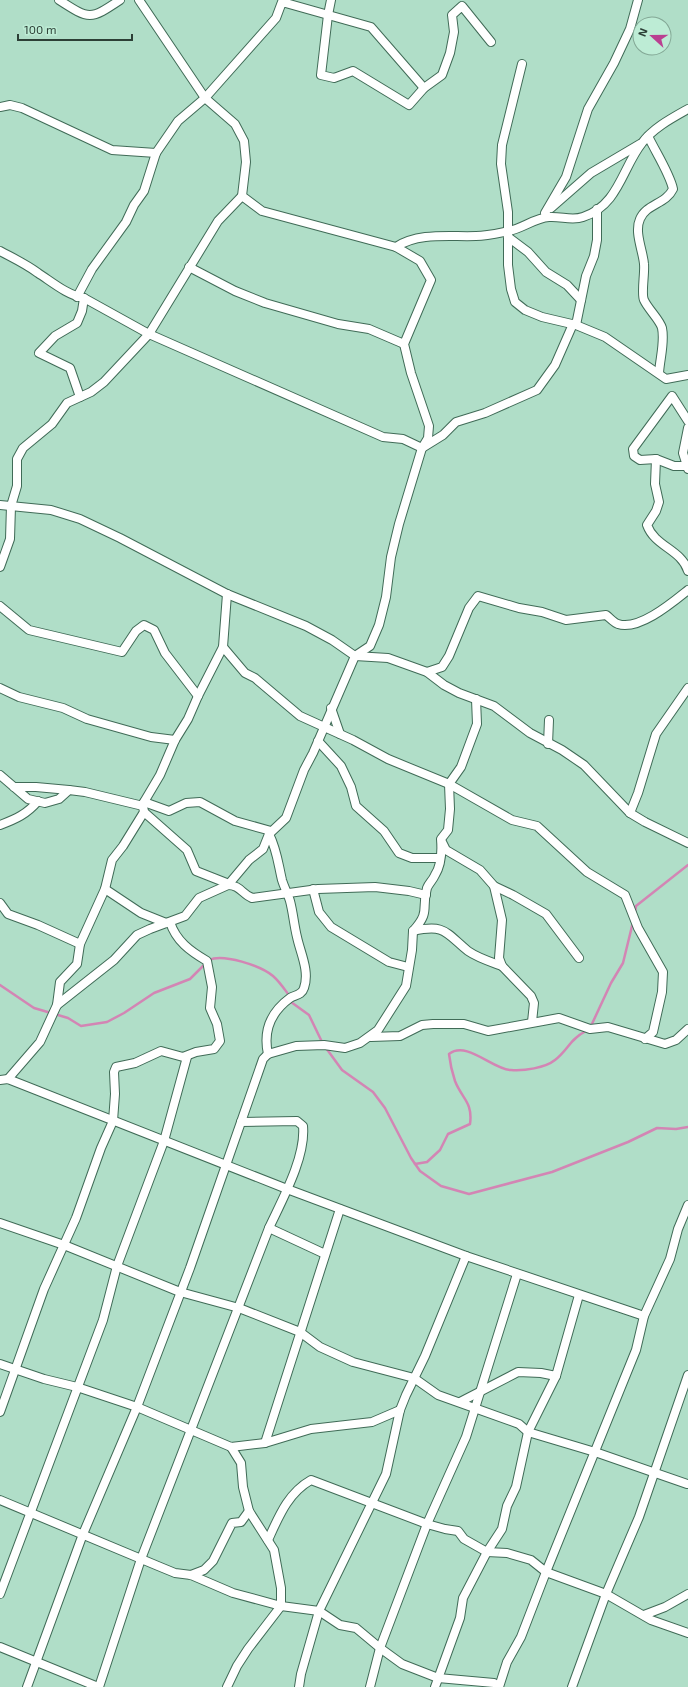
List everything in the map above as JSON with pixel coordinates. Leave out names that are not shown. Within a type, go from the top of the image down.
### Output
[{"type":"street","points":[[59,0],[89,16],[99,15],[120,0]]},
{"type":"street","points":[[0,567],[10,539],[12,506],[17,486],[18,459],[23,448],[52,424],[67,403],[104,382],[149,334],[218,221],[242,196],[246,162],[244,141],[235,124],[205,98],[139,0]]},
{"type":"street","points":[[331,0],[321,75],[334,78],[353,71],[409,104],[424,88],[442,75],[450,53],[454,32],[452,15],[462,6],[491,42]]},
{"type":"street","points":[[545,213],[566,177],[588,109],[614,63],[630,29],[638,0]]},
{"type":"street","points":[[80,397],[70,368],[39,353],[54,336],[77,323],[82,311],[81,298],[92,269],[126,222],[134,205],[144,191],[152,170],[156,153],[178,121],[205,98],[276,18],[282,2],[371,27],[424,88]]},
{"type":"street","points":[[522,64],[502,145],[501,164],[507,199],[508,265],[511,289],[515,302],[525,310],[542,317],[574,324],[605,337],[666,379],[687,375]]},
{"type":"street","points":[[0,107],[10,105],[22,108],[112,150],[156,153]]},
{"type":"street","points":[[536,220],[550,217],[567,219],[583,217],[597,210],[613,194],[620,184],[641,144],[648,136],[688,109]]},
{"type":"street","points":[[648,136],[671,180],[673,189],[666,199],[645,211],[639,220],[640,242],[644,259],[645,276],[642,298],[662,326],[663,343],[659,373]]},
{"type":"street","points":[[396,247],[406,240],[450,235],[477,236],[508,234],[536,220],[591,173],[641,144]]},
{"type":"street","points":[[57,1005],[114,960],[138,935],[185,916],[199,898],[228,884],[249,860],[263,849],[270,832],[286,818],[304,770],[355,656],[370,646],[379,625],[386,597],[391,557],[399,524],[422,448],[428,438],[429,426],[411,373],[404,344],[431,280],[420,261],[396,247],[262,212],[242,196]]},
{"type":"street","points":[[422,448],[443,435],[456,422],[485,413],[537,390],[555,365],[574,324],[586,276],[594,256],[597,240],[597,210]]},
{"type":"street","points":[[508,234],[528,252],[546,272],[567,285],[581,300]]},
{"type":"street","points":[[0,251],[81,298],[149,334],[383,437],[403,439],[422,448]]},
{"type":"street","points":[[189,267],[235,291],[264,303],[338,324],[369,329],[404,344]]},
{"type":"street","points":[[688,421],[672,396],[633,449],[634,456],[640,460],[656,459],[674,466],[688,468],[683,453],[688,428]]},
{"type":"street","points":[[656,459],[655,484],[658,502],[656,511],[647,526],[650,534],[663,546],[677,554],[685,563],[688,571]]},
{"type":"street","points":[[0,505],[51,510],[80,519],[227,594],[306,626],[332,640],[355,656],[388,658],[427,672],[444,685],[494,706],[530,733],[548,744],[562,750],[584,765],[630,813],[688,843]]},
{"type":"street","points":[[427,672],[442,667],[449,656],[469,608],[478,596],[519,608],[542,612],[566,620],[606,615],[618,624],[635,623],[660,613],[688,590]]},
{"type":"street","points":[[227,594],[223,647],[144,807],[123,846],[112,860],[105,889],[80,944],[77,964],[60,982],[57,1005],[40,1042],[4,1080],[113,1120],[287,1189],[466,1256],[644,1316]]},
{"type":"street","points":[[0,606],[29,630],[122,652],[136,630],[144,625],[154,630],[165,653],[198,696]]},
{"type":"street","points":[[223,647],[245,673],[263,684],[290,709],[300,716],[340,734],[388,759],[449,784],[512,820],[537,826],[587,872],[625,895],[638,928],[663,972],[662,992],[653,1032],[645,1039]]},
{"type":"street","points":[[0,688],[19,697],[63,708],[87,719],[151,737],[176,740]]},
{"type":"street","points":[[630,813],[638,793],[656,734],[688,688]]},
{"type":"street","points":[[27,1687],[83,1534],[137,1407],[190,1268],[263,1059],[268,1054],[296,1046],[324,1045],[345,1048],[360,1043],[378,1030],[404,992],[412,950],[413,931],[423,920],[426,907],[426,895],[430,883],[439,868],[442,850],[441,838],[448,830],[450,809],[449,784],[461,767],[477,724],[476,699]]},
{"type":"street","points":[[331,708],[340,734]]},
{"type":"street","points":[[548,744],[549,720]]},
{"type":"street","points":[[318,741],[341,766],[351,788],[356,806],[384,830],[399,853],[412,858],[440,858]]},
{"type":"street","points":[[0,775],[28,799],[46,803],[59,799],[69,790]]},
{"type":"street","points":[[14,787],[36,787],[85,792],[144,807],[169,811],[186,803],[200,802],[235,821],[270,832]]},
{"type":"street","points":[[0,825],[19,818],[29,811],[38,801]]},
{"type":"street","points":[[144,807],[187,850],[196,871],[236,886],[252,898],[313,889],[375,887],[409,890],[426,895]]},
{"type":"street","points":[[268,1054],[265,1040],[271,1019],[291,998],[299,995],[304,988],[305,971],[287,892],[282,880],[278,856],[270,832]]},
{"type":"street","points":[[441,838],[446,850],[480,870],[494,886],[546,914],[579,958]]},
{"type":"street","points":[[494,886],[502,920],[499,949],[499,958],[502,966]]},
{"type":"street","points":[[0,1412],[44,1289],[64,1245],[113,1120],[115,1094],[114,1072],[116,1067],[135,1063],[161,1051],[178,1057],[187,1057],[196,1052],[214,1049],[220,1041],[220,1036],[210,1008],[212,987],[207,961],[192,952],[176,937],[168,922],[141,913],[105,889]]},
{"type":"street","points":[[313,889],[319,912],[331,927],[390,962],[408,967]]},
{"type":"street","points":[[0,903],[8,914],[38,925],[80,944]]},
{"type":"street","points":[[413,931],[428,928],[440,929],[474,954],[502,966],[531,996],[534,1004],[532,1022]]},
{"type":"street","points":[[367,1037],[384,1035],[400,1036],[422,1025],[464,1024],[488,1031],[559,1018],[590,1028],[608,1028],[665,1044],[676,1040],[688,1029]]},
{"type":"street","points":[[0,1594],[29,1513],[103,1320],[117,1266],[164,1141],[187,1057]]},
{"type":"street","points":[[0,1647],[98,1687],[141,1559],[269,1228],[287,1189],[304,1135],[303,1126],[297,1121],[241,1122]]},
{"type":"street","points":[[191,1574],[233,1593],[281,1606],[319,1611],[340,1625],[356,1628],[402,1664],[438,1678],[494,1683],[498,1687],[507,1662],[521,1638],[546,1572],[636,1350],[644,1316],[670,1259],[678,1229],[688,1205]]},
{"type":"street","points":[[266,1443],[340,1209]]},
{"type":"street","points":[[0,1223],[64,1245],[180,1292],[239,1308],[300,1332],[320,1347],[353,1362],[414,1378],[438,1394],[519,1424],[528,1432],[595,1452],[687,1484]]},
{"type":"street","points":[[269,1228],[325,1254]]},
{"type":"street","points":[[299,1687],[301,1674],[319,1611],[386,1474],[400,1410],[466,1256]]},
{"type":"street","points":[[370,1687],[380,1648],[427,1524],[452,1471],[476,1409],[518,1274]]},
{"type":"street","points":[[435,1687],[460,1618],[463,1598],[487,1552],[502,1529],[506,1506],[516,1487],[528,1432],[556,1376],[579,1295]]},
{"type":"street","points":[[0,1364],[137,1407],[231,1447],[266,1443],[311,1429],[372,1422],[400,1410]]},
{"type":"street","points":[[460,1402],[518,1372],[541,1373],[556,1376]]},
{"type":"street","points":[[572,1687],[606,1594],[639,1517],[653,1472],[688,1375]]},
{"type":"street","points":[[228,1687],[245,1655],[267,1622],[281,1606],[281,1588],[274,1550],[249,1511],[243,1487],[241,1463],[231,1447]]},
{"type":"street","points":[[268,1540],[285,1504],[299,1487],[311,1480],[427,1524],[458,1531],[464,1539],[487,1552],[507,1553],[531,1560],[546,1572],[606,1594],[657,1622],[688,1633]]},
{"type":"street","points":[[0,1500],[175,1573],[191,1574],[204,1570],[213,1561],[232,1523],[241,1522],[249,1511]]},
{"type":"street","points":[[644,1615],[669,1605],[688,1594]]},
{"type":"waterway","points":[[635,913],[636,906],[688,865]]},
{"type":"waterway","points":[[591,1026],[611,983],[623,963],[633,922]]},
{"type":"waterway","points":[[209,960],[215,958],[232,959],[260,968],[273,976],[291,998],[291,1002],[309,1015],[323,1044]]},
{"type":"waterway","points":[[0,985],[34,1008],[68,1018],[81,1026],[107,1022],[124,1013],[154,993],[190,979],[205,964]]},
{"type":"waterway","points":[[415,1164],[427,1162],[440,1150],[448,1134],[470,1124],[470,1111],[455,1081],[449,1054],[456,1051],[472,1053],[504,1069],[516,1070],[534,1068],[551,1063],[576,1038],[586,1031]]},
{"type":"waterway","points":[[326,1048],[342,1070],[373,1092],[385,1108],[411,1158],[420,1171],[441,1186],[469,1194],[552,1172],[628,1142],[657,1128],[676,1129],[688,1127]]}]
